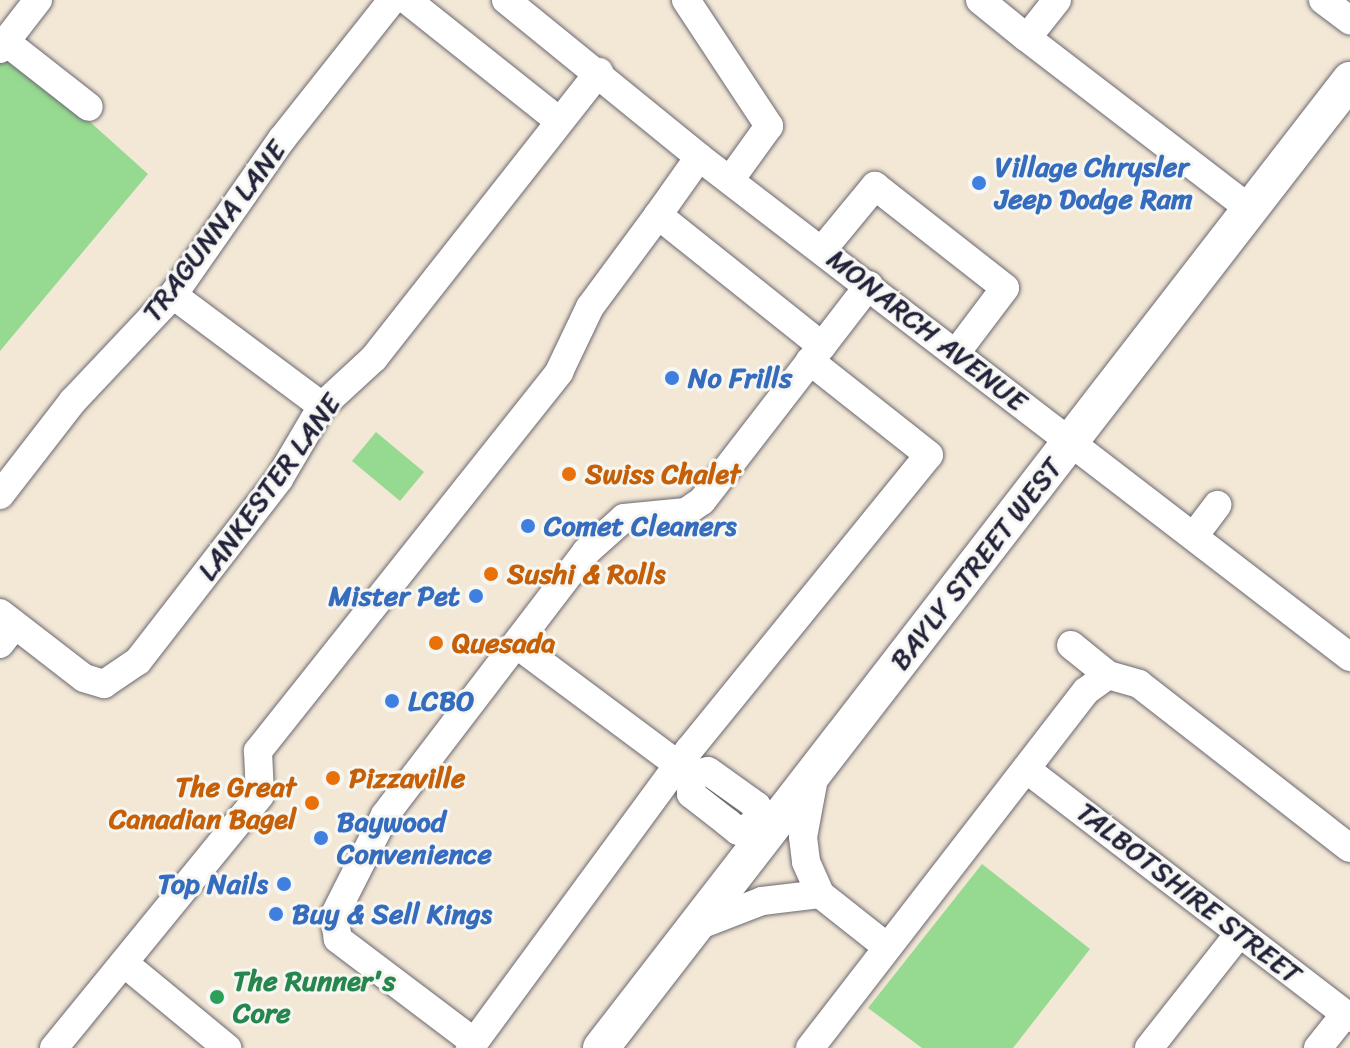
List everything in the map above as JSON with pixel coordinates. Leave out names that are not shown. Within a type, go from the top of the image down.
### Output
[{"type":"main road","name":"BAYLY STREET WEST","points":[[601,1048],[695,927],[762,828],[816,773],[1350,80]]},
{"type":"street","points":[[38,0],[3,46],[89,107]]},
{"type":"street","name":"TRAGUNNA LANE","points":[[0,495],[73,401],[173,295],[282,139],[392,0]]},
{"type":"street","points":[[407,0],[559,121]]},
{"type":"street","name":"MONARCH AVENUE","points":[[506,0],[599,72],[699,157],[823,249],[1350,657]]},
{"type":"street","points":[[686,0],[769,126],[730,180]]},
{"type":"street","points":[[980,0],[1250,209]]},
{"type":"street","points":[[1027,38],[1057,0]]},
{"type":"street","points":[[1323,0],[1350,20]]},
{"type":"street","name":"LANKESTER LANE","points":[[5,627],[84,678],[104,684],[138,661],[279,479],[322,406],[374,358],[599,72]]},
{"type":"street","points":[[54,1048],[260,795],[258,751],[559,372],[590,307],[699,157]]},
{"type":"street","points":[[823,249],[875,186],[1005,288],[956,353]]},
{"type":"street","points":[[658,215],[816,354],[929,455],[472,1045],[338,939],[334,916],[385,815],[603,533],[624,518],[686,512],[702,501],[816,354],[869,285]]},
{"type":"street","points":[[173,295],[322,406]]},
{"type":"street","points":[[1194,536],[1217,505]]},
{"type":"street","points":[[516,644],[685,770],[691,794],[738,831],[762,828]]},
{"type":"street","points":[[1071,645],[1108,675],[1139,684],[1350,848]]},
{"type":"street","points":[[810,1048],[1086,691],[1108,675]]},
{"type":"street","name":"TALBOTSHIRE STREET","points":[[1026,769],[1347,1016]]},
{"type":"street","points":[[816,773],[803,837],[806,862],[820,894],[887,947]]},
{"type":"street","points":[[695,927],[762,901],[820,894]]},
{"type":"street","points":[[1149,1048],[1238,935]]},
{"type":"street","points":[[124,963],[227,1048]]},
{"type":"street","points":[[1318,1048],[1347,1016]]},
{"type":"green space","points":[[0,30],[20,59],[148,174],[0,351]]},
{"type":"green space","points":[[376,432],[424,472],[400,501],[352,461]]},
{"type":"green space","points":[[982,864],[1090,949],[1013,1048],[922,1048],[868,1008]]},
{"type":"place","name":"Village Chrysler Jeep Dodge Ram","points":[[979,183]]},
{"type":"place","name":"No Frills","points":[[672,378]]},
{"type":"place","name":"Swiss Chalet","points":[[569,474]]},
{"type":"place","name":"Comet Cleaners","points":[[528,526]]},
{"type":"place","name":"Sushi & Rolls","points":[[491,574]]},
{"type":"place","name":"Mister Pet","points":[[476,596]]},
{"type":"place","name":"Quesada","points":[[436,643]]},
{"type":"place","name":"LCBO","points":[[392,701]]},
{"type":"place","name":"Pizzaville","points":[[333,778]]},
{"type":"place","name":"The Great Canadian Bagel","points":[[312,803]]},
{"type":"place","name":"Baywood Convenience","points":[[321,838]]},
{"type":"place","name":"Top Nails","points":[[284,884]]},
{"type":"place","name":"Buy & Sell Kings","points":[[276,914]]},
{"type":"place","name":"The Runner's Core","points":[[217,997]]}]
